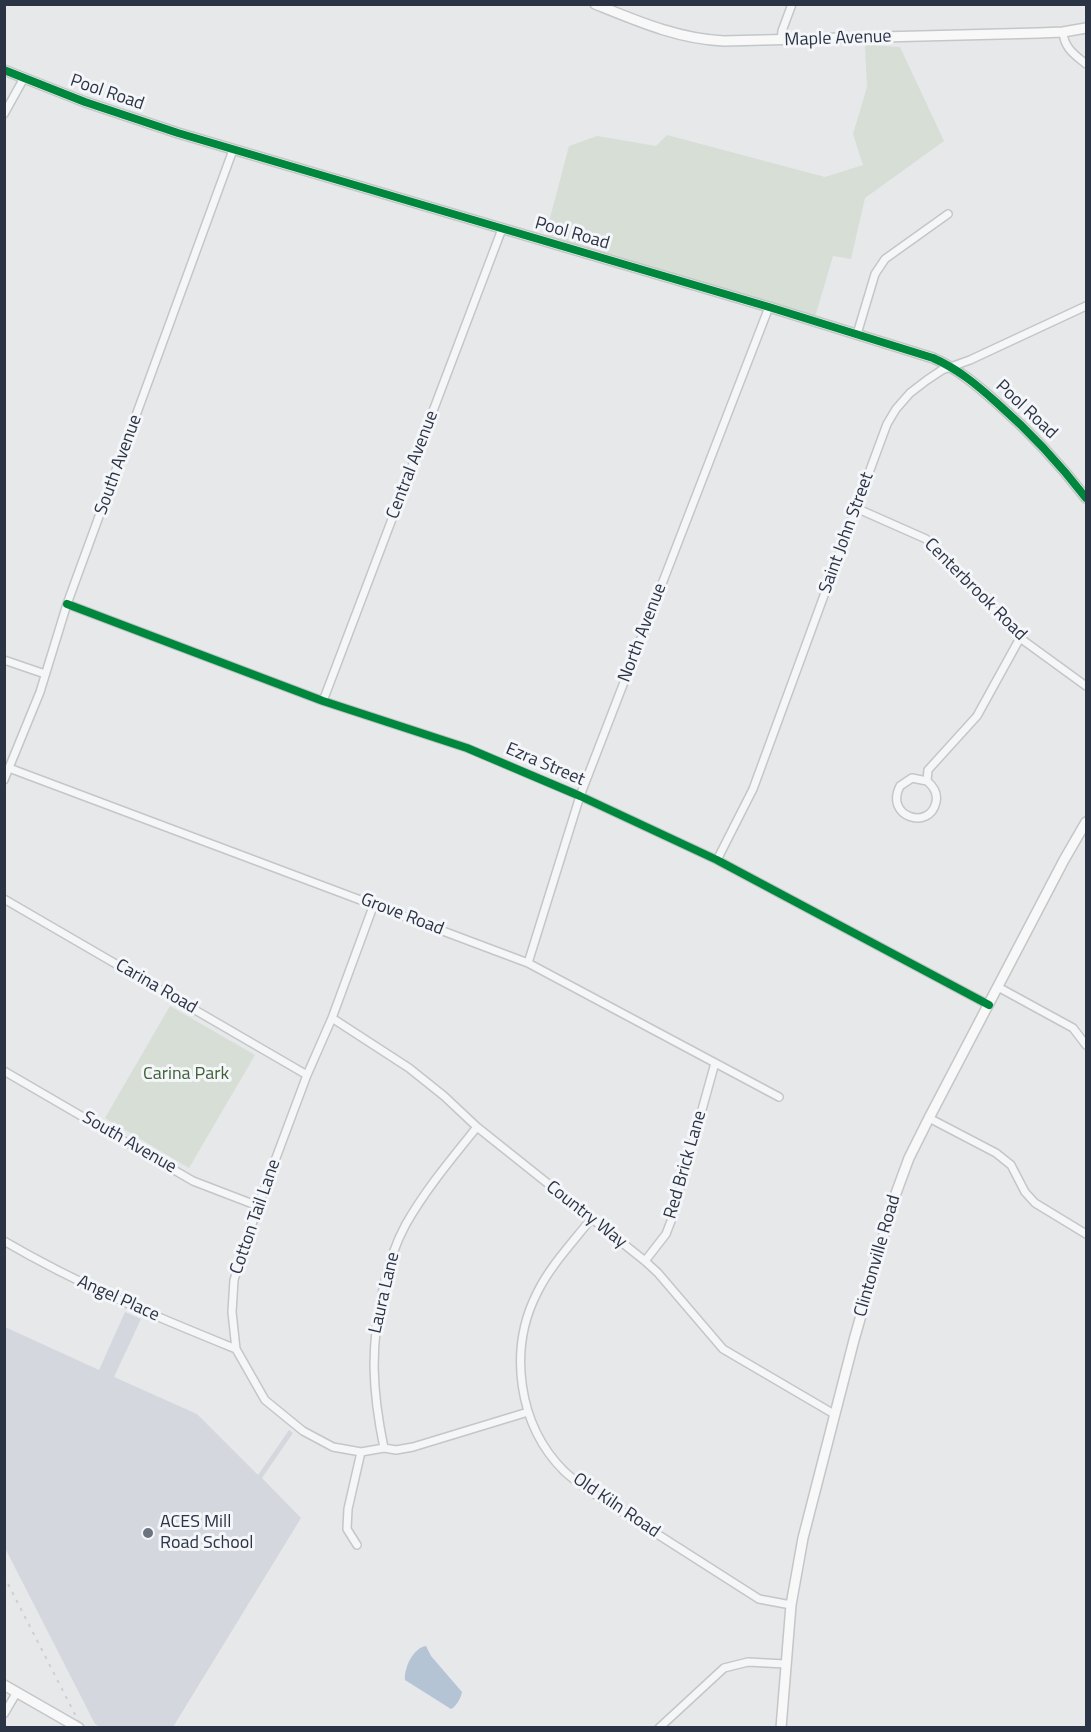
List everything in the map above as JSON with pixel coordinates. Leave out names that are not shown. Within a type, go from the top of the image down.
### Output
[{"type":"main road","name":"Maple Avenue","points":[[595,4],[659,29],[685,36],[724,41],[1064,32],[1086,28]]},
{"type":"main road","name":"Pool Road","points":[[4,70],[132,118],[233,150],[769,307],[921,354],[951,367],[977,386],[1040,443],[1086,498]]},
{"type":"main road","name":"Clintonville Road","points":[[781,1728],[791,1605],[803,1538],[834,1414],[896,1196],[909,1158],[929,1118],[1086,822]]},
{"type":"main road","points":[[4,1685],[80,1728]]},
{"type":"street","points":[[781,40],[792,4]]},
{"type":"street","points":[[1064,32],[1067,47],[1086,64]]},
{"type":"street","points":[[4,114],[24,78]]},
{"type":"street","name":"South Avenue","points":[[4,780],[45,674],[67,604],[169,331],[233,150]]},
{"type":"street","points":[[857,334],[874,274],[885,259],[948,214]]},
{"type":"street","name":"Central Avenue","points":[[323,701],[502,229]]},
{"type":"street","name":"Saint John Street","points":[[717,860],[753,789],[883,435],[896,410],[921,384],[938,372],[1086,306]]},
{"type":"street","name":"North Avenue","points":[[528,963],[580,796],[769,307]]},
{"type":"street","name":"Centerbrook Road","points":[[856,508],[926,539],[1020,638],[1086,686]]},
{"type":"street","name":"Ezra Street","points":[[67,604],[323,701],[467,748],[580,796],[717,860],[988,1005]]},
{"type":"street","points":[[927,781],[912,778],[900,786],[896,801],[905,815],[917,818],[929,814],[933,809],[936,797],[935,791],[927,781],[928,770],[977,716],[1020,638]]},
{"type":"street","points":[[4,660],[45,674]]},
{"type":"street","name":"Grove Road","points":[[9,768],[528,963],[778,1097]]},
{"type":"street","name":"Carina Road","points":[[4,899],[307,1075]]},
{"type":"street","name":"Cotton Tail Lane","points":[[374,904],[258,1206],[234,1280],[231,1312],[236,1349],[265,1400],[303,1431],[333,1447],[361,1452],[413,1447],[528,1412]]},
{"type":"street","points":[[998,987],[1073,1028],[1086,1045]]},
{"type":"street","name":"Country Way","points":[[332,1018],[409,1068],[477,1127],[645,1261],[723,1349],[834,1414]]},
{"type":"street","name":"Red Brick Lane","points":[[645,1261],[666,1234],[671,1221],[715,1063]]},
{"type":"street","name":"South Avenue","points":[[4,1071],[193,1181],[258,1206]]},
{"type":"street","points":[[929,1118],[996,1153],[1011,1165],[1025,1192],[1035,1203],[1086,1234]]},
{"type":"street","name":"Laura Lane","points":[[384,1448],[376,1408],[373,1362],[376,1321],[388,1265],[405,1226],[424,1194],[477,1127]]},
{"type":"street","name":"Old Kiln Road","points":[[591,1219],[546,1278],[529,1309],[521,1346],[520,1370],[528,1412],[538,1435],[564,1471],[585,1488],[759,1599],[791,1605]]},
{"type":"street","name":"Angel Place","points":[[4,1241],[61,1273],[128,1305],[236,1349]]},
{"type":"street","points":[[357,1545],[346,1529],[348,1509],[361,1452]]},
{"type":"street","points":[[659,1728],[724,1668],[748,1662],[785,1664]]},
{"type":"street","points":[[4,1713],[16,1692]]},
{"type":"shaded area","name":"ACES Mill Road School","points":[[125,1312],[141,1319],[114,1377],[197,1414],[258,1475],[289,1430],[293,1433],[262,1478],[301,1518],[173,1727],[102,1728],[95,1724],[5,1548],[5,1327],[99,1370]]},
{"type":"green space","points":[[865,45],[900,47],[944,141],[865,198],[851,259],[833,256],[815,317],[545,237],[569,146],[597,136],[656,146],[667,135],[825,177],[863,165],[853,134],[867,87]]},
{"type":"green space","name":"Carina Park","points":[[170,1006],[255,1055],[189,1168],[105,1118]]},
{"type":"water","points":[[426,1646],[431,1656],[462,1692],[458,1702],[451,1709],[405,1680],[406,1670],[413,1654]]},
{"type":"railway","points":[[4,1576],[82,1728]]},
{"type":"cycle path","points":[[4,70],[85,102],[178,133],[769,307],[933,358],[967,378],[1009,414],[1044,448],[1086,498]]},
{"type":"cycle path","points":[[67,604],[323,701],[467,748],[580,796],[717,860],[989,1005]]},
{"type":"place","name":"ACES Mill Road School","points":[[148,1533]]}]
